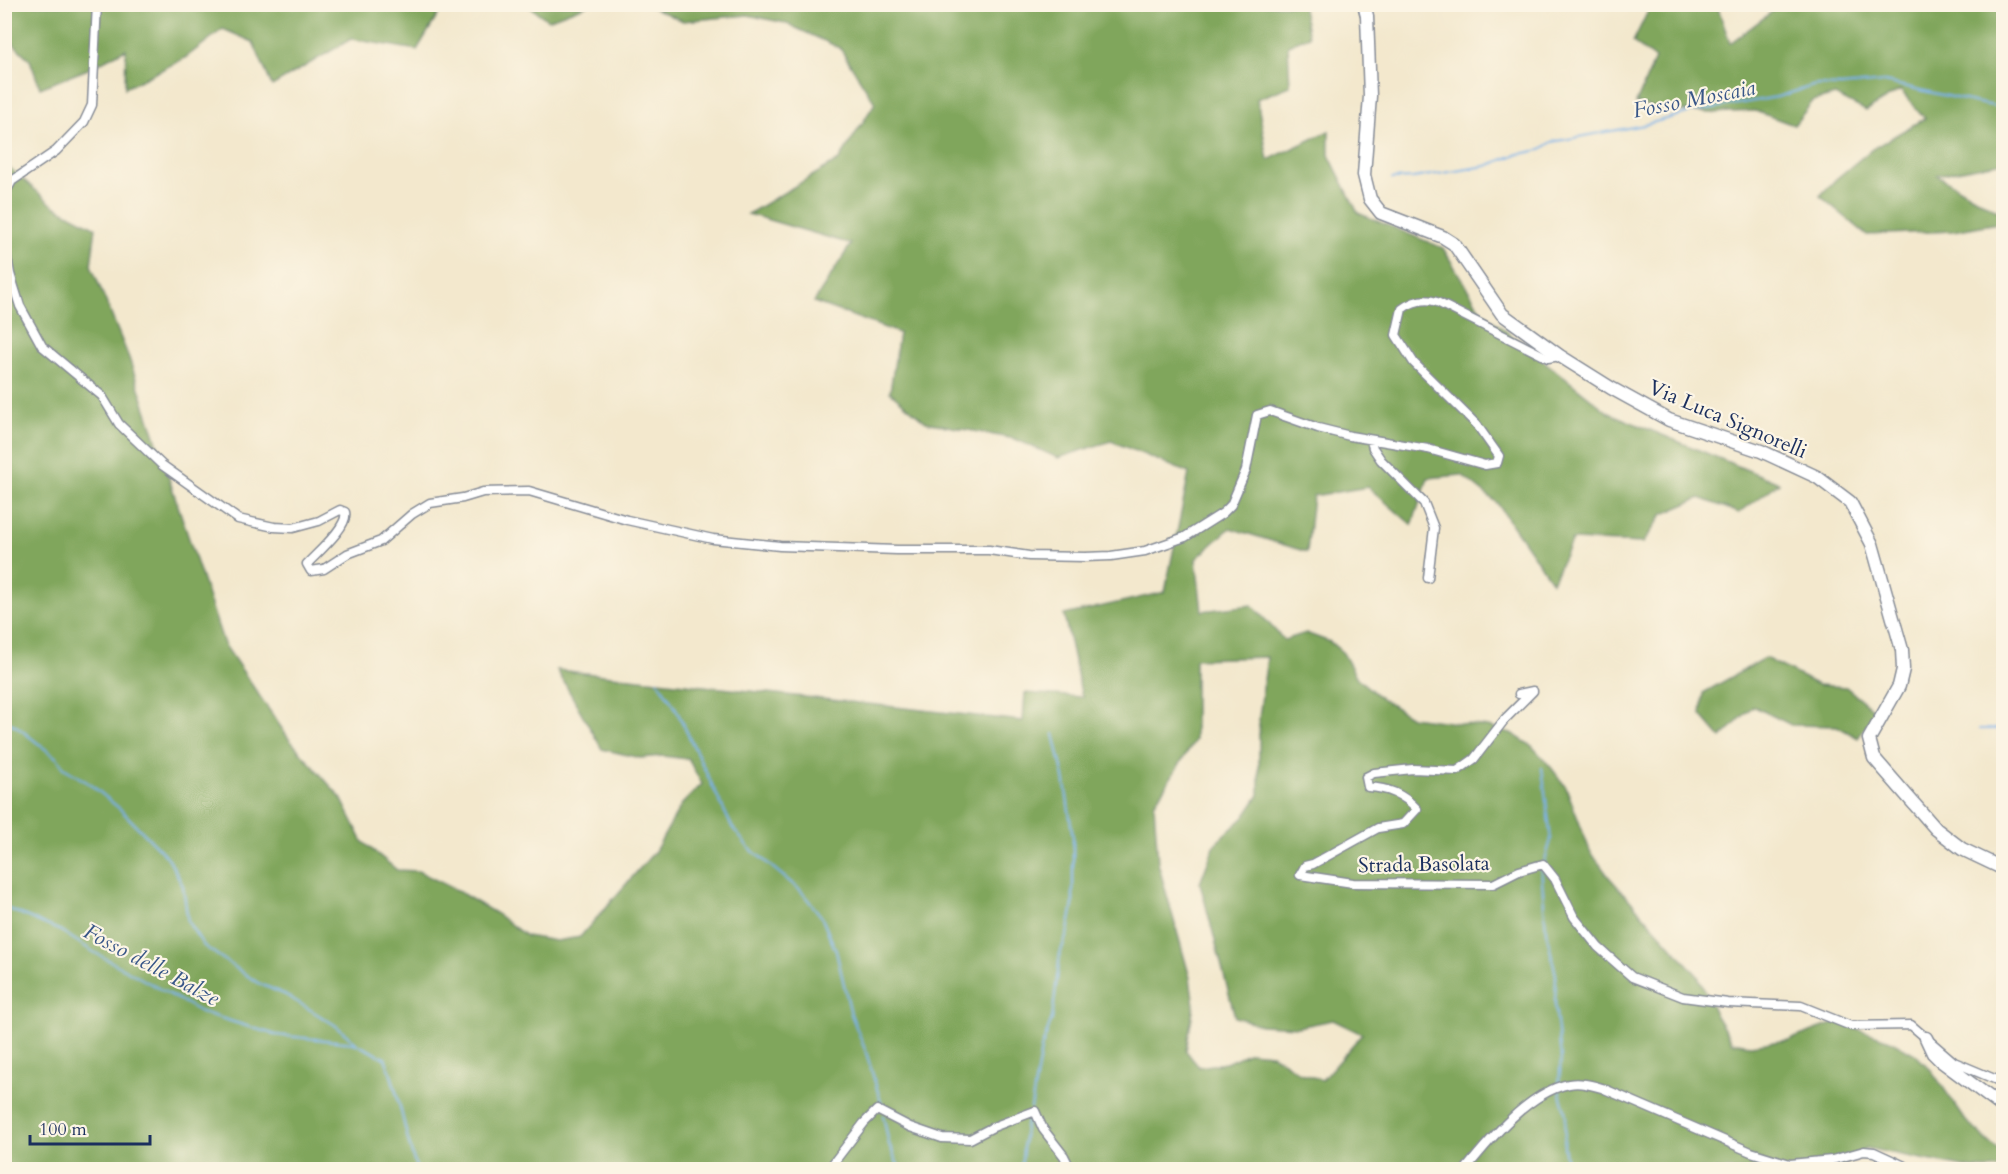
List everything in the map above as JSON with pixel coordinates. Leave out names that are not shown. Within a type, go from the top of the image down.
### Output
[{"type":"main road","name":"Via Luca Signorelli","points":[[1364,4],[1367,16],[1371,96],[1364,176],[1370,199],[1381,213],[1443,237],[1454,244],[1502,314],[1560,356],[1669,420],[1761,451],[1817,477],[1850,502],[1872,544],[1902,651],[1903,669],[1899,686],[1869,739],[1874,758],[1936,829],[1962,849],[2004,869]]},
{"type":"main road","points":[[1926,1038],[1933,1053],[1941,1061],[2004,1108]]},
{"type":"street","points":[[4,195],[8,181],[56,151],[84,122],[92,105],[97,4]]},
{"type":"street","points":[[4,240],[10,274],[20,306],[42,346],[102,396],[119,424],[162,465],[238,519],[274,527],[293,528],[319,521],[340,510],[345,512],[345,520],[339,529],[307,564],[311,571],[324,569],[347,554],[381,541],[412,514],[430,503],[463,498],[483,492],[529,491],[627,520],[713,540],[780,546],[988,550],[1029,556],[1111,556],[1145,551],[1185,537],[1223,513],[1231,505],[1246,470],[1254,422],[1257,415],[1262,412],[1270,411],[1318,428],[1371,441],[1428,449],[1485,465],[1497,463],[1499,460],[1494,447],[1477,425],[1414,363],[1404,344],[1396,335],[1402,309],[1411,303],[1423,300],[1437,302],[1548,358],[1560,356]]},
{"type":"street","points":[[1371,441],[1381,460],[1424,503],[1434,528],[1428,578]]},
{"type":"street","name":"Strada Basolata","points":[[1519,694],[1533,691],[1505,719],[1474,759],[1457,771],[1413,769],[1374,773],[1366,777],[1368,787],[1395,792],[1417,808],[1403,824],[1378,828],[1313,864],[1305,866],[1300,875],[1353,883],[1494,884],[1530,866],[1543,864],[1555,879],[1574,917],[1598,947],[1632,976],[1683,997],[1728,1003],[1801,1006],[1851,1026],[1911,1025],[1954,1062],[2004,1083]]},
{"type":"street","points":[[1465,1170],[1523,1108],[1551,1091],[1569,1084],[1586,1083],[1751,1152],[1782,1162],[1800,1165],[1832,1160],[1864,1151],[1874,1152],[1913,1170]]},
{"type":"street","points":[[828,1170],[864,1123],[877,1110],[910,1127],[942,1138],[970,1139],[993,1127],[1035,1111],[1043,1129],[1064,1156],[1071,1170]]},
{"type":"green space","points":[[4,5],[444,5],[417,50],[351,39],[272,86],[253,42],[223,29],[185,58],[125,88],[126,49],[88,69],[40,88],[30,60],[5,36]]},
{"type":"green space","points":[[527,5],[587,5],[548,20]]},
{"type":"green space","points":[[647,5],[1302,5],[1309,36],[1288,45],[1290,86],[1257,99],[1268,160],[1329,131],[1329,155],[1358,213],[1443,248],[1481,311],[1609,413],[1779,483],[1739,513],[1700,498],[1663,514],[1643,543],[1572,540],[1552,582],[1497,503],[1462,475],[1428,478],[1412,525],[1368,487],[1313,496],[1307,552],[1230,528],[1196,559],[1202,611],[1252,605],[1284,640],[1306,633],[1330,642],[1343,653],[1357,678],[1382,699],[1411,717],[1488,727],[1511,733],[1532,746],[1566,787],[1590,851],[1609,877],[1698,976],[1716,1016],[1732,1042],[1750,1045],[1789,1040],[1837,1022],[1890,1040],[1915,1054],[1932,1071],[1966,1121],[1997,1149],[2003,1151],[2003,1169],[1973,1169],[1866,1148],[1838,1170],[5,1169],[4,163],[54,206],[96,228],[91,265],[129,358],[224,644],[289,739],[341,798],[363,842],[397,870],[418,871],[456,890],[497,914],[526,936],[556,941],[580,937],[655,851],[682,804],[702,784],[688,759],[662,756],[640,758],[602,749],[557,670],[1023,721],[1025,693],[1082,697],[1064,615],[1165,592],[1189,473],[1111,441],[1058,458],[1015,439],[926,422],[890,392],[899,333],[814,302],[851,244],[748,214],[839,160],[875,103],[840,48],[785,23],[748,15],[683,21]],"holes":[[[1267,657],[1259,718],[1259,795],[1244,817],[1215,844],[1200,883],[1235,1017],[1261,1025],[1298,1027],[1333,1020],[1362,1034],[1322,1080],[1300,1073],[1272,1054],[1250,1052],[1226,1063],[1199,1067],[1186,1051],[1194,1005],[1190,978],[1158,863],[1154,804],[1195,740],[1195,659]]]},
{"type":"green space","points":[[1651,5],[1717,5],[1730,43],[1781,5],[2003,5],[2003,162],[1937,175],[2003,214],[2003,222],[1953,231],[1867,235],[1820,196],[1836,179],[1872,149],[1925,118],[1900,90],[1866,111],[1835,95],[1813,101],[1794,125],[1755,111],[1711,113],[1661,109],[1636,103],[1655,59],[1633,42]]},
{"type":"green space","points":[[1765,658],[1818,685],[1846,687],[1876,712],[1858,738],[1837,726],[1791,725],[1753,706],[1721,738],[1701,715],[1703,693]]},
{"type":"waterway","name":"Fosso Moscaia","points":[[1392,179],[1413,178],[1486,166],[1515,155],[1540,150],[1552,142],[1644,125],[1691,112],[1777,97],[1816,85],[1841,86],[1885,82],[1973,102],[1994,106],[2004,105]]},
{"type":"waterway","points":[[657,680],[675,707],[732,827],[748,847],[801,891],[821,916],[836,951],[851,1014],[866,1052],[883,1109]]},
{"type":"waterway","points":[[4,720],[16,726],[58,759],[64,768],[90,784],[120,809],[169,859],[183,886],[188,922],[204,946],[258,983],[286,995],[335,1025],[356,1043]]},
{"type":"waterway","points":[[1979,729],[2004,729]]},
{"type":"waterway","points":[[1031,1108],[1041,1049],[1052,1019],[1060,954],[1068,931],[1073,905],[1073,838],[1064,777],[1054,734]]},
{"type":"waterway","points":[[1542,768],[1551,840],[1544,863]]},
{"type":"waterway","points":[[1541,867],[1546,931],[1556,975],[1555,1004],[1561,1057],[1559,1085]]},
{"type":"waterway","name":"Fosso delle Balze","points":[[4,907],[61,931],[201,1012],[276,1035],[354,1043],[385,1058],[417,1170]]},
{"type":"waterway","points":[[1559,1090],[1566,1115],[1564,1146],[1568,1170]]},
{"type":"waterway","points":[[883,1115],[889,1144],[900,1170]]},
{"type":"waterway","points":[[1021,1170],[1025,1127],[1029,1117]]}]
